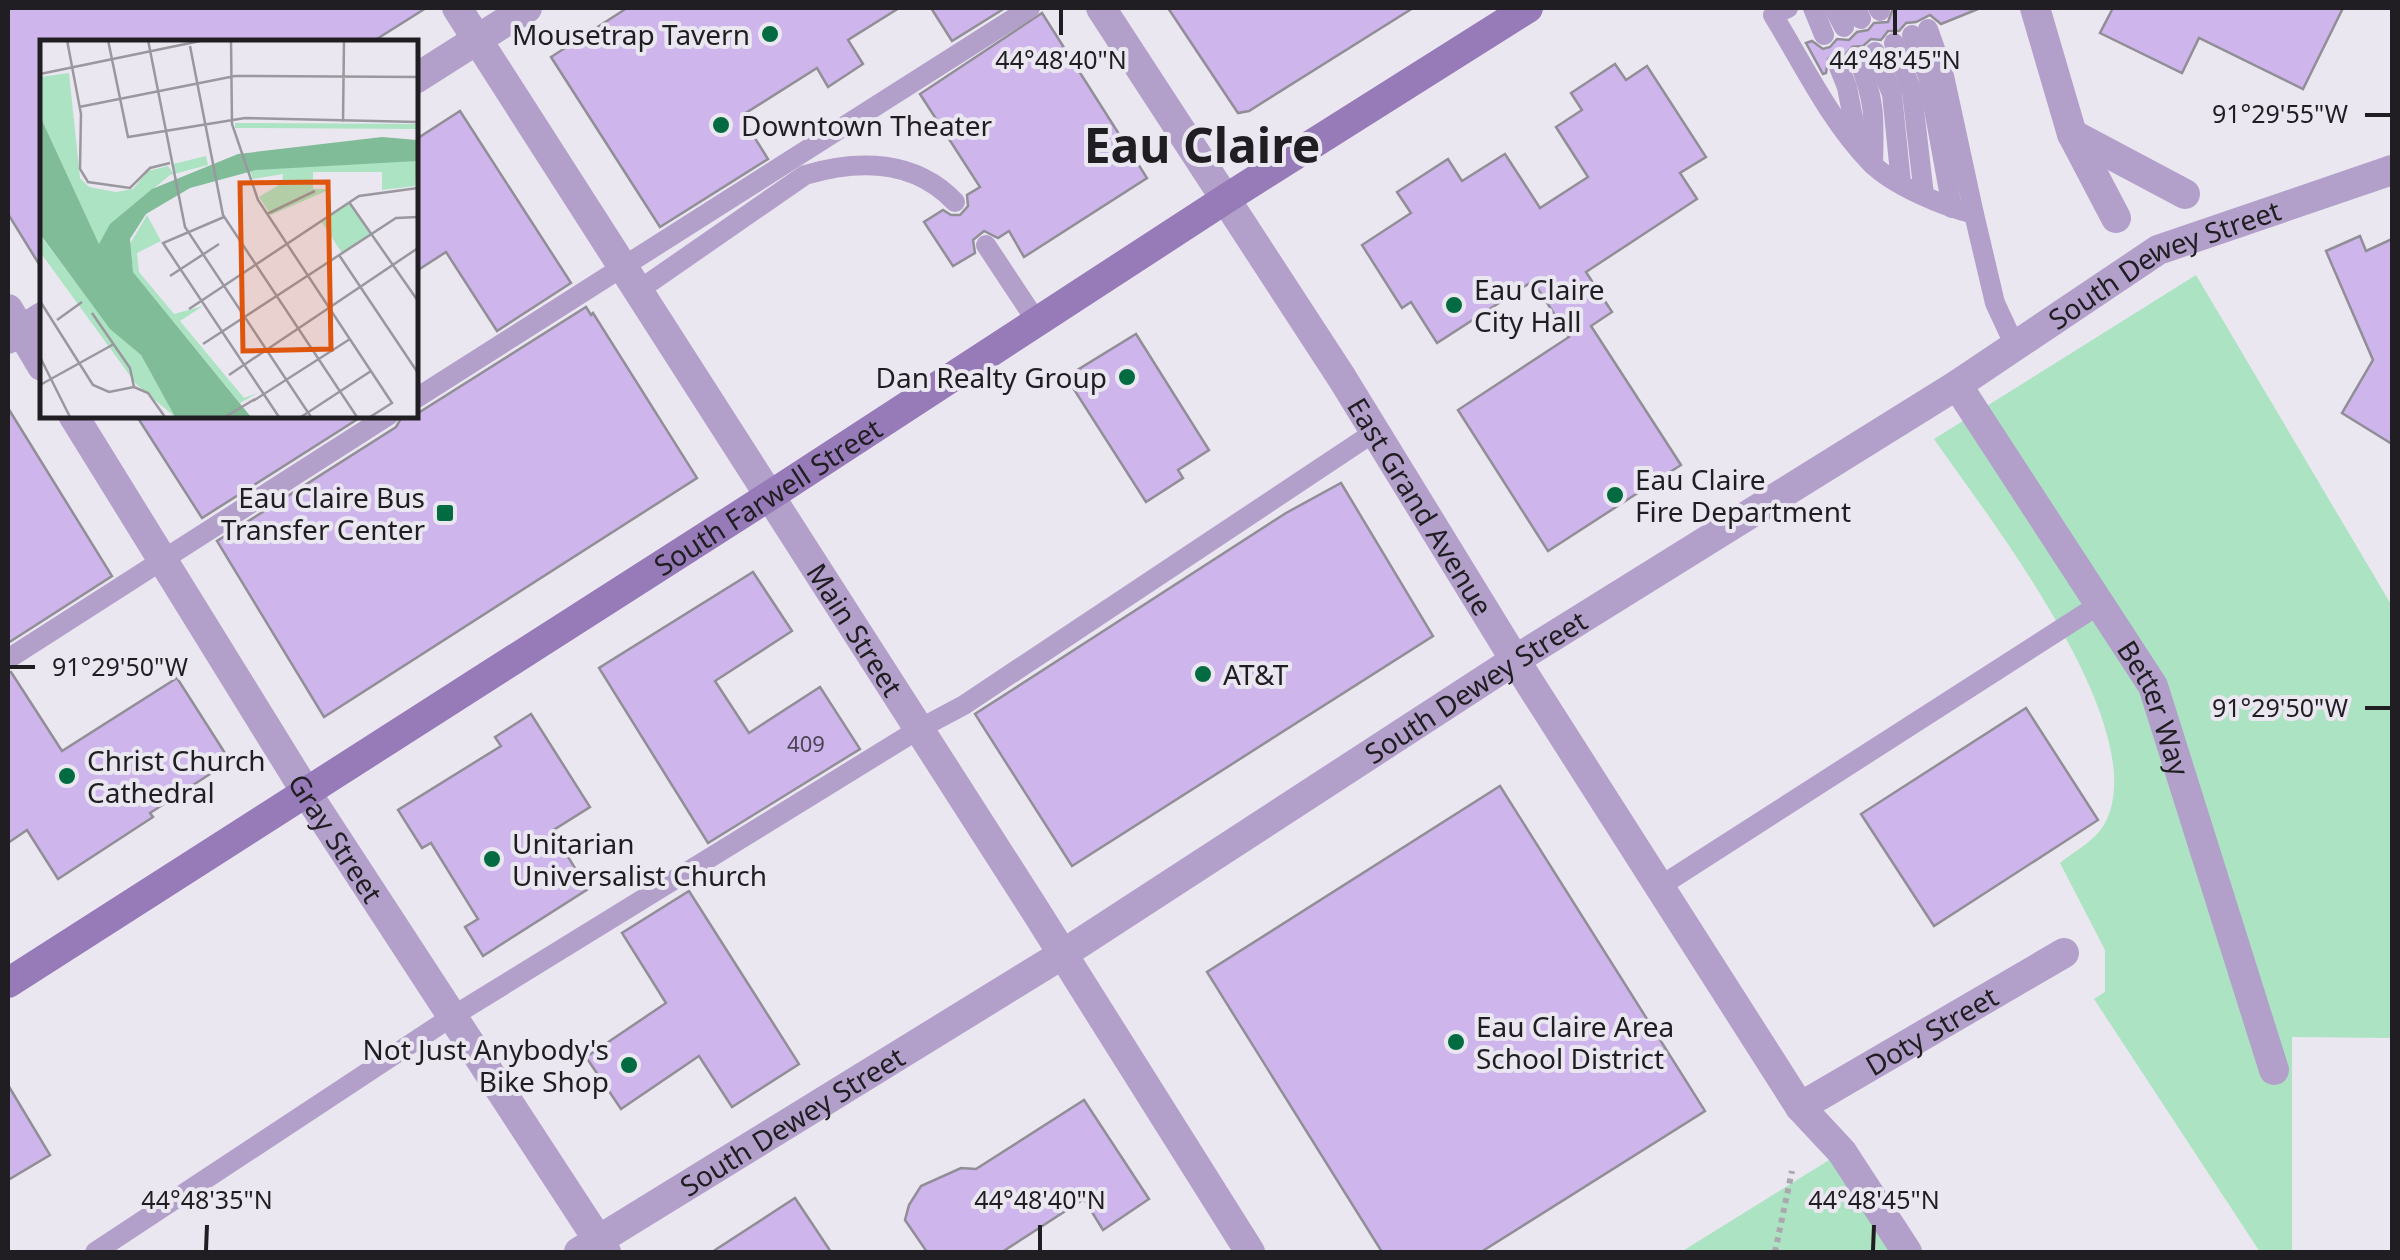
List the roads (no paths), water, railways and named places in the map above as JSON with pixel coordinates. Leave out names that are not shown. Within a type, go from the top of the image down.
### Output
[{"type":"main road","name":"South Farwell Street","points":[[8,983],[1528,8]]},
{"type":"street","name":"Main Street","points":[[457,8],[1250,1252]]},
{"type":"street","points":[[418,77],[527,8]]},
{"type":"street","name":"East Grand Avenue","points":[[1101,8],[1376,432],[1514,660],[1800,1107],[1842,1152],[1907,1252]]},
{"type":"street","points":[[2035,8],[2072,134],[2116,218]]},
{"type":"street","points":[[2072,134],[2184,194]]},
{"type":"street","name":"South Dewey Street","points":[[595,1248],[1063,954],[1514,660],[1957,385],[2158,250],[2392,170]]},
{"type":"street","points":[[20,324],[40,362]]},
{"type":"street","name":"Better Way","points":[[1957,385],[2153,686],[2274,1070]]},
{"type":"street","name":"Gray Street","points":[[75,418],[595,1248]]},
{"type":"street","name":"Doty Street","points":[[1800,1107],[2064,953]]},
{"type":"lane","points":[[632,279],[1030,8]]},
{"type":"lane","points":[[1788,8],[1773,15],[1834,115],[1873,166],[1924,195],[1974,214]]},
{"type":"lane","points":[[1813,8],[1857,18]]},
{"type":"lane","points":[[1834,8],[1857,18]]},
{"type":"lane","points":[[1858,146],[1848,87],[1884,48]]},
{"type":"lane","points":[[1873,166],[1875,108],[1871,90],[1884,48]]},
{"type":"lane","points":[[1884,48],[1901,182]]},
{"type":"lane","points":[[1884,48],[1912,92],[1924,195]]},
{"type":"lane","points":[[1884,48],[1928,76],[1952,208]]},
{"type":"lane","points":[[1884,48],[1942,70],[1995,304],[2014,346]]},
{"type":"lane","points":[[418,397],[632,279],[805,175],[831,167],[873,166],[905,171],[938,184],[956,202]]},
{"type":"lane","points":[[986,245],[1038,322]]},
{"type":"lane","points":[[8,659],[385,418]]},
{"type":"lane","points":[[95,1252],[453,1016],[964,705],[1376,432]]},
{"type":"lane","points":[[1660,887],[2100,604]]},
{"type":"place","name":"Mousetrap Tavern","points":[[770,34]]},
{"type":"place","name":"Downtown Theater","points":[[721,125]]},
{"type":"place","name":"Eau Claire City Hall","points":[[1454,305]]},
{"type":"place","name":"Dan Realty Group","points":[[1127,377]]},
{"type":"place","name":"Eau Claire Fire Department","points":[[1615,495]]},
{"type":"place","name":"Eau Claire Bus Transfer Center","points":[[445,513]]},
{"type":"place","name":"AT&T","points":[[1203,674]]},
{"type":"place","name":"Christ Church Cathedral","points":[[67,776]]},
{"type":"place","name":"Unitarian Universalist Church","points":[[492,859]]},
{"type":"place","name":"Eau Claire Area School District","points":[[1456,1042]]},
{"type":"place","name":"Not Just Anybody's Bike Shop","points":[[629,1065]]},
{"type":"district","name":"Eau Claire","points":[[1202,144]]}]
